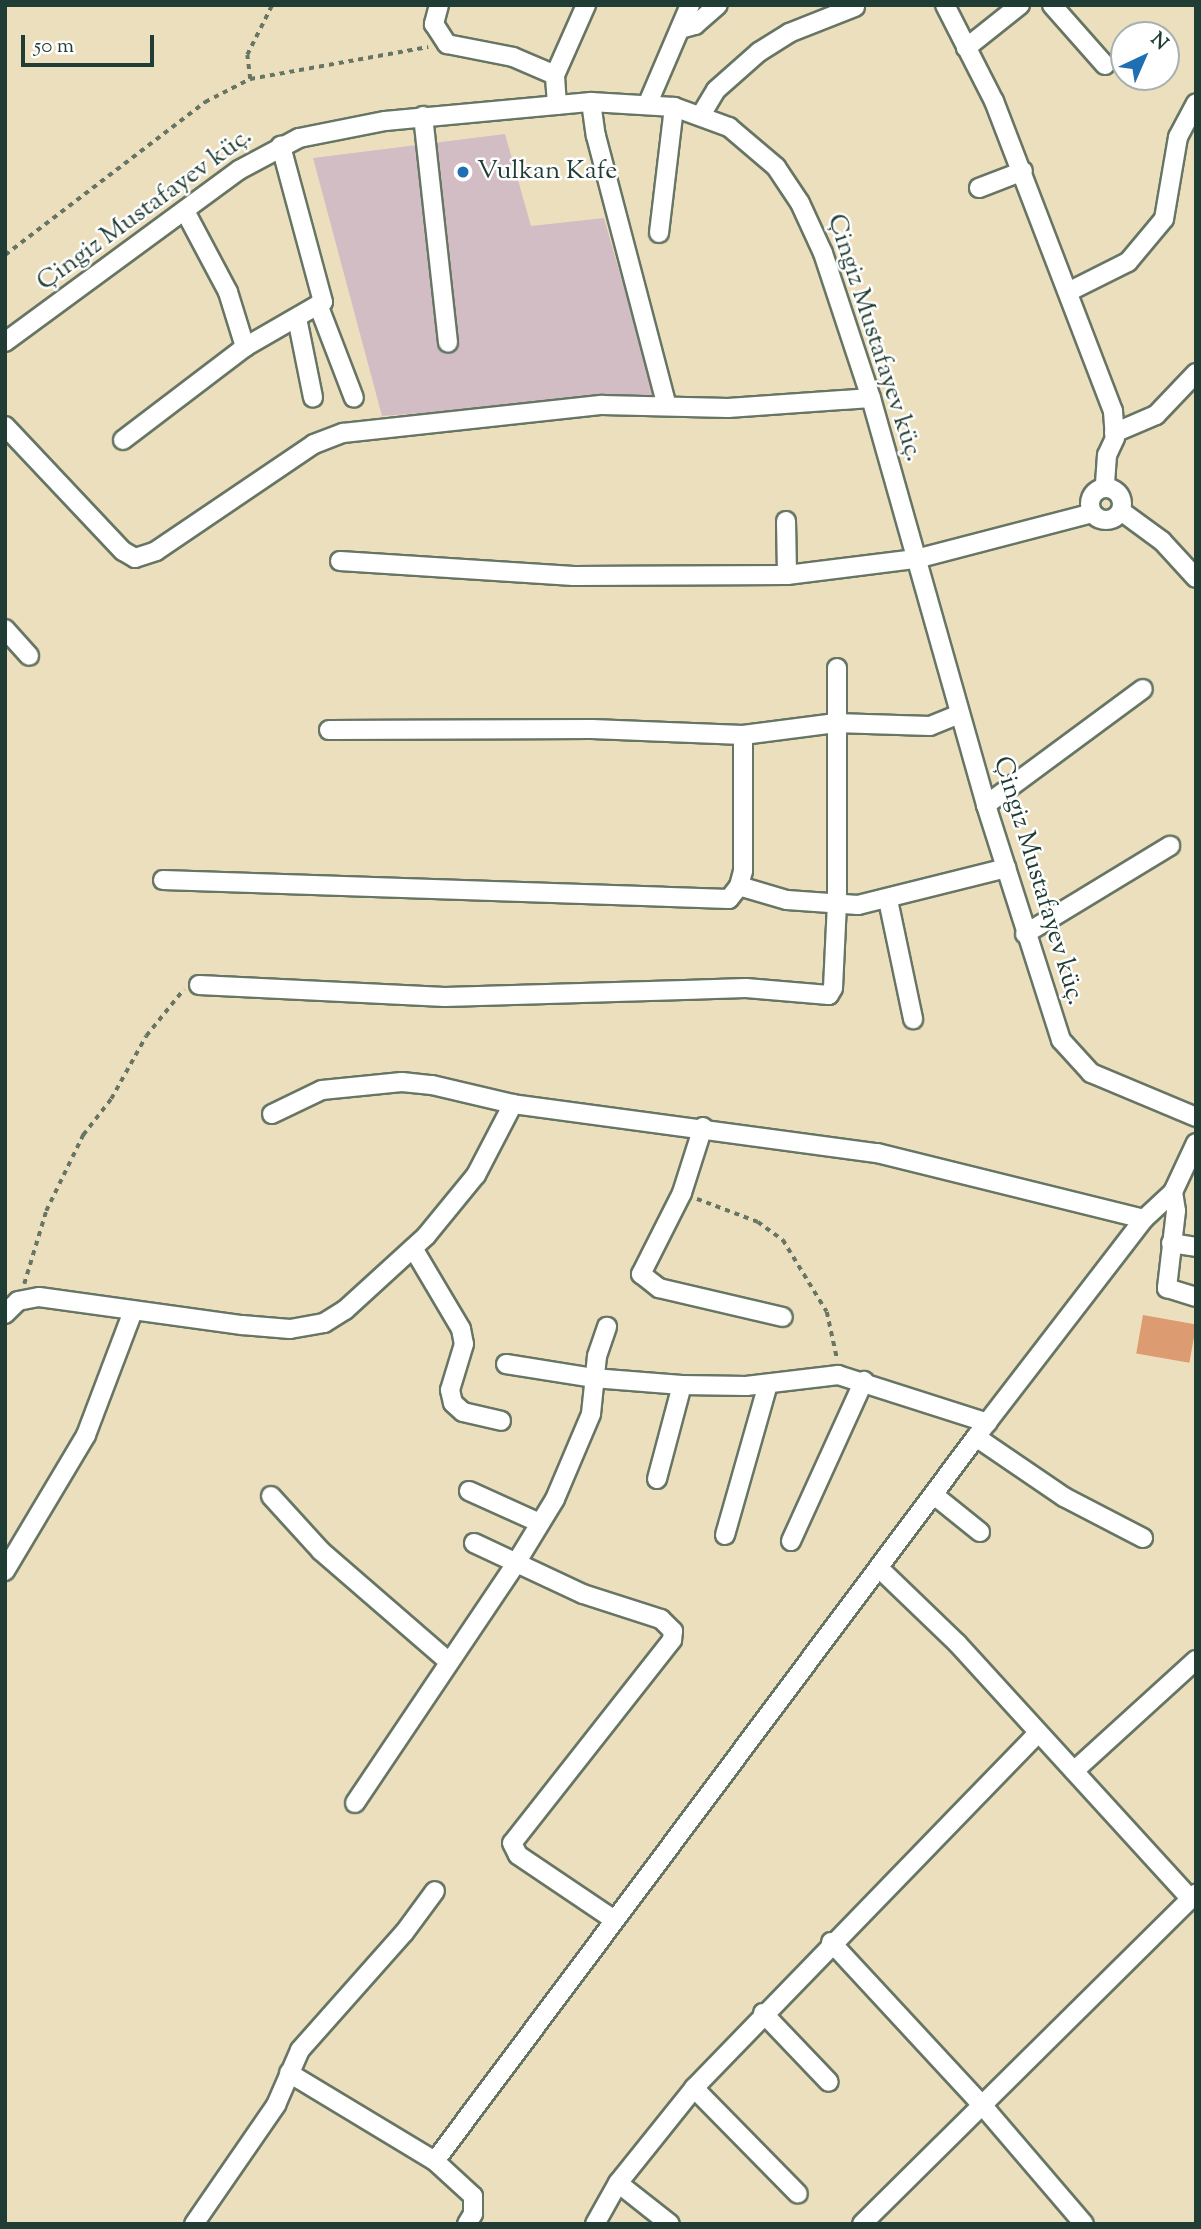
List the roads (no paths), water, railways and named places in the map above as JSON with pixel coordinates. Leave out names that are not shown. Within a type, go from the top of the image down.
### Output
[{"type":"street","points":[[439,5],[434,24],[447,44],[513,57],[555,75]]},
{"type":"street","points":[[557,105],[555,75],[586,5]]},
{"type":"street","points":[[648,103],[690,5]]},
{"type":"street","points":[[680,29],[695,25],[718,5]]},
{"type":"street","points":[[945,5],[1023,171],[1113,411],[1114,433],[1105,487],[1091,496],[1092,513]]},
{"type":"street","points":[[967,48],[1020,5]]},
{"type":"street","points":[[1052,5],[1105,65]]},
{"type":"street","points":[[701,115],[716,90],[759,52],[789,33],[855,7]]},
{"type":"street","points":[[591,102],[596,136],[667,406]]},
{"type":"street","name":"Çingiz Mustafayev küç.","points":[[5,342],[185,211],[281,146],[323,132],[423,116],[591,102],[648,103],[674,107],[729,127],[763,153],[800,203],[823,253],[871,398],[986,805],[1054,1023],[1076,1059],[1126,1091],[1196,1117]]},
{"type":"street","points":[[1070,291],[1128,262],[1160,226],[1170,202],[1178,137],[1196,103]]},
{"type":"street","points":[[659,233],[674,107]]},
{"type":"street","points":[[423,116],[448,343]]},
{"type":"street","points":[[281,146],[323,293],[319,307],[354,398]]},
{"type":"street","points":[[979,188],[1023,171]]},
{"type":"street","points":[[185,211],[233,304],[244,347]]},
{"type":"street","points":[[123,440],[244,347],[319,307]]},
{"type":"street","points":[[297,318],[313,397]]},
{"type":"street","points":[[1114,433],[1156,415],[1195,376]]},
{"type":"street","points":[[5,426],[123,551],[135,558],[156,551],[314,444],[342,433],[602,405],[728,408],[871,398]]},
{"type":"street","points":[[1105,487],[1120,495],[1121,511]]},
{"type":"street","points":[[340,561],[575,576],[787,575],[916,559],[1092,513],[1107,520],[1121,511]]},
{"type":"street","points":[[1121,511],[1162,541],[1196,578]]},
{"type":"street","points":[[786,521],[787,575]]},
{"type":"street","points":[[5,629],[29,656]]},
{"type":"street","points":[[199,985],[445,997],[746,988],[818,997],[829,995],[833,988],[837,904],[837,668]]},
{"type":"street","points":[[986,805],[1143,689]]},
{"type":"street","points":[[329,730],[592,729],[743,736],[835,723],[930,726],[960,714]]},
{"type":"street","points":[[163,880],[729,899],[739,886],[743,871],[743,736]]},
{"type":"street","points":[[1025,934],[1170,846]]},
{"type":"street","points":[[739,886],[761,896],[837,904],[888,900],[1006,868]]},
{"type":"street","points":[[888,900],[913,1019]]},
{"type":"street","points":[[272,1114],[322,1090],[402,1083],[432,1085],[513,1104],[703,1127],[877,1153],[1144,1219]]},
{"type":"street","points":[[12,1307],[39,1297],[290,1329],[324,1323],[345,1310],[413,1248],[476,1175],[513,1104]]},
{"type":"street","points":[[703,1127],[682,1193],[644,1265],[642,1274],[648,1283],[783,1317]]},
{"type":"street","points":[[435,2161],[613,1919],[976,1437],[1144,1219],[1173,1192],[1196,1143]]},
{"type":"street","points":[[1173,1192],[1176,1211],[1167,1288],[1196,1297]]},
{"type":"street","points":[[1171,1243],[1196,1247]]},
{"type":"street","points":[[413,1248],[461,1329],[464,1343],[450,1390],[453,1403],[463,1412],[501,1421]]},
{"type":"street","points":[[5,1571],[86,1436],[133,1311]]},
{"type":"street","points":[[355,1802],[447,1661],[516,1563],[540,1523],[584,1433],[593,1378],[607,1327]]},
{"type":"street","points":[[506,1364],[593,1378],[682,1385],[768,1384],[806,1376],[838,1375],[864,1381],[988,1423]]},
{"type":"street","points":[[791,1541],[864,1381]]},
{"type":"street","points":[[725,1535],[768,1384]]},
{"type":"street","points":[[657,1479],[682,1385]]},
{"type":"street","points":[[976,1437],[1064,1497],[1143,1538]]},
{"type":"street","points":[[469,1491],[540,1523]]},
{"type":"street","points":[[934,1495],[980,1532]]},
{"type":"street","points":[[271,1496],[321,1551],[447,1661]]},
{"type":"street","points":[[474,1543],[583,1594],[661,1619],[673,1631],[672,1640],[512,1843],[518,1855],[613,1919]]},
{"type":"street","points":[[862,2224],[1194,1896],[1037,1734],[957,1643],[879,1568]]},
{"type":"street","points":[[1074,1771],[1196,1660]]},
{"type":"street","points":[[595,2224],[618,2183],[694,2088],[831,1942],[1037,1734]]},
{"type":"street","points":[[194,2224],[276,2105],[300,2050],[404,1933],[435,1891]]},
{"type":"street","points":[[831,1942],[983,2106],[1084,2224]]},
{"type":"street","points":[[763,2013],[829,2082]]},
{"type":"street","points":[[289,2073],[435,2161],[474,2196],[473,2214],[467,2224]]},
{"type":"street","points":[[694,2088],[798,2194]]},
{"type":"street","points":[[618,2183],[670,2224]]},
{"type":"place","name":"Vulkan Kafe","points":[[463,172]]}]
